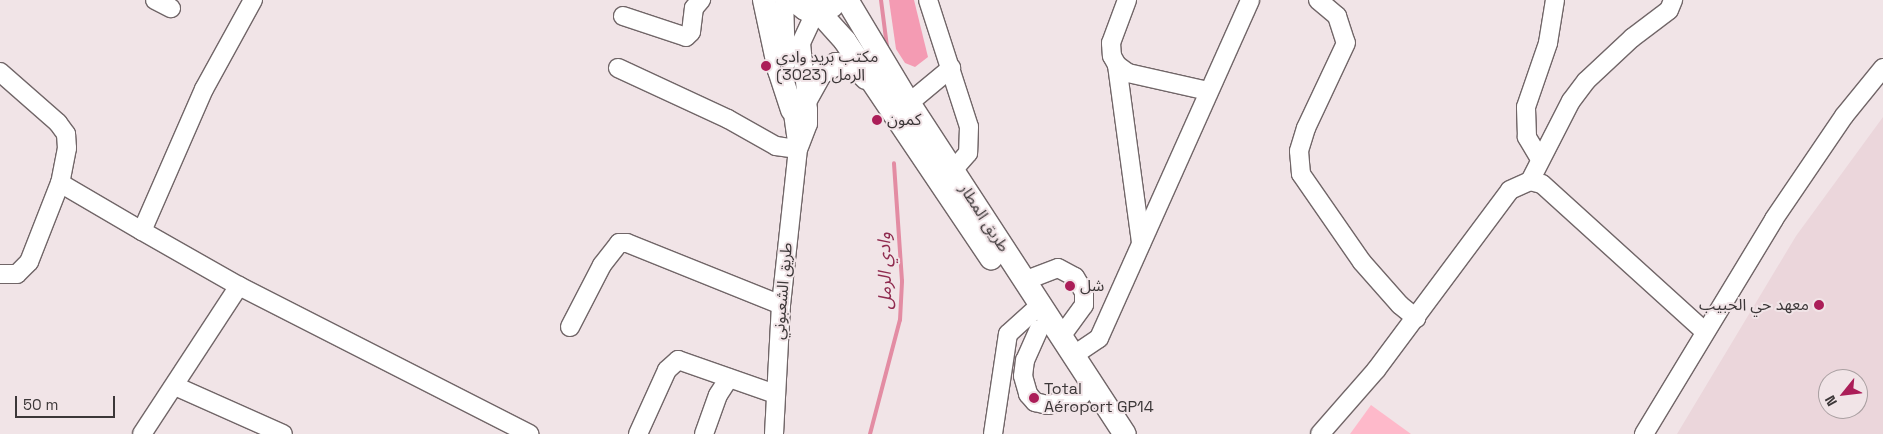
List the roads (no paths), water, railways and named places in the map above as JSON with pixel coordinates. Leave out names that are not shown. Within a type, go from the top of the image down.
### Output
[{"type":"main road","points":[[764,0],[779,70],[799,104],[822,73],[836,64],[854,66],[876,88]]},
{"type":"main road","points":[[793,0],[805,9],[817,11],[839,0]]},
{"type":"main road","name":"طريق المطار","points":[[847,0],[909,103],[1024,281],[1036,316],[1067,346],[1125,434]]},
{"type":"main road","name":"طريق المطار","points":[[817,11],[845,41],[1036,316],[1082,395],[1108,434]]},
{"type":"street","points":[[142,231],[204,89],[253,0]]},
{"type":"street","points":[[623,16],[686,37],[691,32],[694,8],[702,0]]},
{"type":"street","name":"طريق الشعبوني","points":[[774,434],[781,305],[798,149],[808,124],[799,104],[784,40],[784,0]]},
{"type":"street","points":[[928,0],[966,112],[971,143],[963,162],[953,170]]},
{"type":"street","points":[[1127,0],[1111,43],[1112,56],[1117,65],[1141,243]]},
{"type":"street","points":[[1067,346],[1099,338],[1208,90],[1250,0]]},
{"type":"street","points":[[1318,0],[1337,16],[1346,44],[1306,128],[1299,151],[1301,174],[1368,269],[1416,318]]},
{"type":"street","points":[[1540,159],[1527,138],[1526,107],[1548,43],[1555,0]]},
{"type":"street","points":[[1530,181],[1571,101],[1586,81],[1670,10],[1673,0]]},
{"type":"street","name":"طريق الشعبوني","points":[[799,104],[801,43],[817,11]]},
{"type":"street","points":[[1117,65],[1128,73],[1208,90]]},
{"type":"street","points":[[618,68],[728,119],[776,146],[798,149]]},
{"type":"street","points":[[909,103],[950,68]]},
{"type":"street","points":[[1644,434],[1705,332],[1822,146],[1883,68]]},
{"type":"street","points":[[0,72],[58,123],[66,134],[67,148],[60,183],[29,262],[17,274],[0,274]]},
{"type":"street","points":[[1320,434],[1376,370],[1510,190],[1530,181],[1542,184],[1705,332]]},
{"type":"street","points":[[60,183],[239,286],[530,434]]},
{"type":"street","points":[[570,327],[602,265],[619,243],[627,243],[781,305]]},
{"type":"street","points":[[1024,281],[1058,268],[1076,277],[1084,292],[1084,305],[1067,346]]},
{"type":"street","points":[[149,432],[175,386],[239,286]]},
{"type":"street","points":[[1036,316],[1023,376],[1028,394],[1035,402],[1048,405],[1082,395]]},
{"type":"street","points":[[993,434],[1008,334],[1036,316]]},
{"type":"street","points":[[638,434],[667,370],[678,360],[775,394]]},
{"type":"street","points":[[704,434],[718,396],[729,378]]},
{"type":"street","points":[[175,386],[283,434]]},
{"type":"waterway","name":"وادي الرمل","points":[[881,0],[887,47]]},
{"type":"waterway","name":"وادي الرمل","points":[[870,434],[900,320],[902,281],[894,163]]},
{"type":"place","name":"مكتب بريد وادي الرمل (3023)","points":[[766,66]]},
{"type":"place","name":"كمون","points":[[877,120]]},
{"type":"place","name":"شل","points":[[1070,286]]},
{"type":"place","name":"معهد حي الحبيب","points":[[1819,305]]},
{"type":"place","name":"Total Aéroport GP14","points":[[1034,398]]}]
